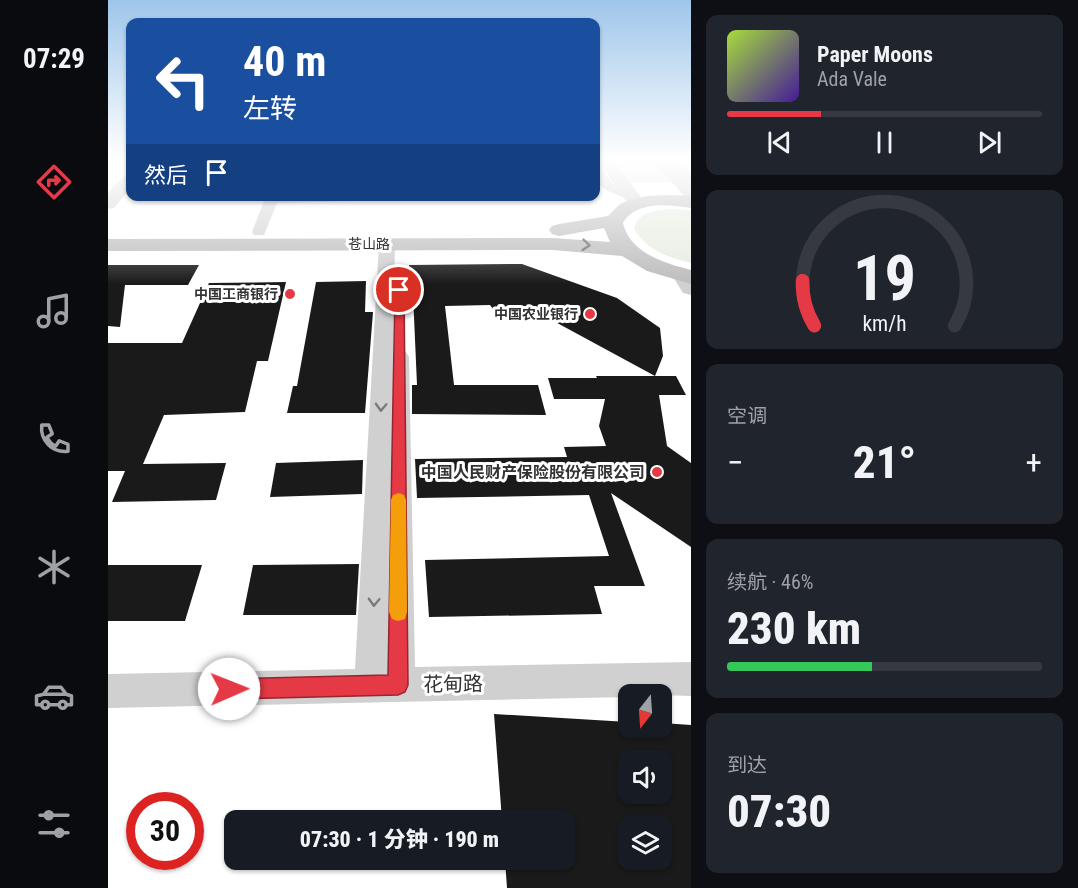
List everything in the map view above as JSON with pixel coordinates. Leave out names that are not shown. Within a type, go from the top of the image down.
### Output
[{"type":"main road","points":[[632,201],[613,221],[613,230],[617,238],[629,250],[688,280]]},
{"type":"main road","name":"苍山路","points":[[108,232],[550,230],[613,221]]},
{"type":"main road","name":"苍山路","points":[[108,245],[562,244],[629,250]]},
{"type":"street","points":[[259,232],[272,201]]},
{"type":"street","points":[[384,686],[393,244]]},
{"type":"street","name":"花甸路","points":[[109,695],[691,679]]},
{"type":"shaded area","points":[[673,209],[691,210],[691,263],[658,252],[644,242],[634,228],[636,222],[644,215]]},
{"type":"building","name":"中国农业银行","points":[[522,264],[617,298],[660,328],[663,356],[655,376],[548,318],[499,317],[490,305],[445,306],[454,385],[538,385],[546,415],[412,414],[412,385],[417,385],[413,294],[411,294],[409,265]]},
{"type":"building","points":[[108,265],[199,265],[188,285],[125,285],[120,327],[108,326]]},
{"type":"building","points":[[366,281],[365,312],[373,312],[365,413],[287,413],[293,386],[297,386],[316,282]]},
{"type":"building","points":[[286,282],[268,361],[257,361],[245,412],[164,415],[143,464],[226,463],[216,500],[112,502],[125,471],[108,471],[108,343],[182,343],[209,283]]},
{"type":"building","points":[[596,376],[676,376],[686,395],[659,395],[667,446],[691,463],[691,547],[611,493],[645,586],[594,586],[602,614],[429,617],[425,560],[609,556],[589,495],[417,498],[415,459],[567,457],[564,447],[606,446],[599,426],[605,399],[554,399],[548,378],[597,378]]},
{"type":"building","points":[[363,460],[362,494],[270,497],[276,463]]},
{"type":"building","points":[[359,564],[356,615],[243,615],[253,565]]},
{"type":"building","points":[[108,565],[202,565],[185,621],[108,621]]},
{"type":"building","points":[[494,714],[618,721],[618,738],[672,738],[672,724],[691,725],[691,888],[507,888],[506,870],[575,870],[575,810],[501,810]]},
{"type":"slow traffic","points":[[398,612],[399,500]]},
{"type":"place","name":"中国工商银行","points":[[290,294]]},
{"type":"place","name":"中国农业银行","points":[[590,314]]},
{"type":"place","name":"中国人民财产保险股份有限公司","points":[[657,472]]},
{"type":"route","points":[[229,689],[398,685],[399,290]]}]
